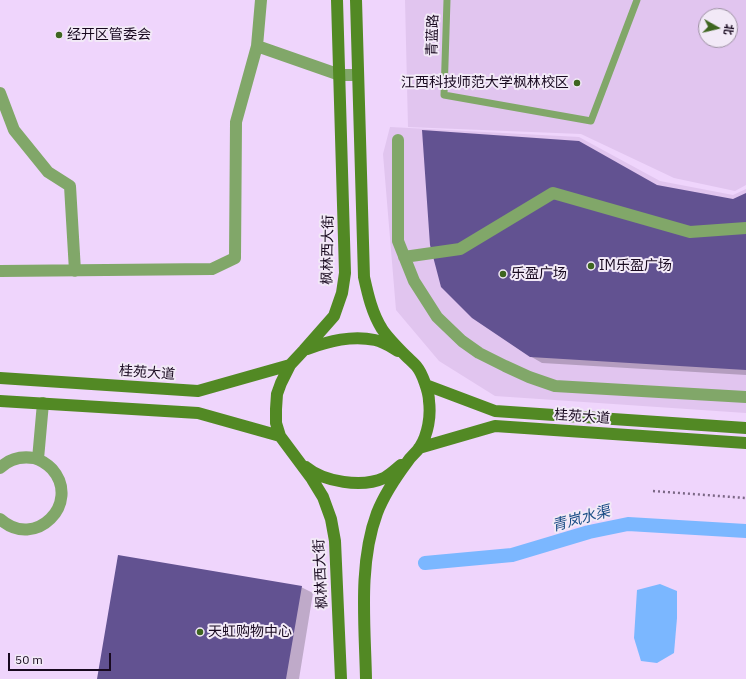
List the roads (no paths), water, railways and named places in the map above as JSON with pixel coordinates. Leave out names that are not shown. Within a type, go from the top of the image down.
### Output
[{"type":"main road","name":"枫林西大街","points":[[337,0],[345,273],[342,293],[334,316],[290,366],[281,383],[277,394],[276,423],[280,436],[312,479],[323,497],[331,519],[335,542],[341,679]]},
{"type":"main road","points":[[295,457],[310,470],[323,477],[336,481],[368,483],[384,478],[408,460],[420,448],[426,433],[429,416],[429,400],[426,385],[418,367],[382,329],[368,298],[364,277],[356,0]]},
{"type":"main road","points":[[304,350],[326,342],[360,338],[376,340],[405,355]]},
{"type":"main road","name":"桂苑大道","points":[[0,378],[198,391],[290,366]]},
{"type":"main road","name":"桂苑大道","points":[[426,385],[495,411],[746,428]]},
{"type":"main road","points":[[0,401],[198,413],[280,436]]},
{"type":"main road","name":"桂苑大道","points":[[420,448],[495,426],[746,443]]},
{"type":"main road","points":[[366,679],[364,609],[365,571],[369,540],[377,512],[388,489],[408,460]]},
{"type":"street","points":[[0,272],[212,269],[235,258],[236,122],[257,46],[261,0]]},
{"type":"street","points":[[257,46],[340,75],[358,75]]},
{"type":"street","points":[[0,93],[14,130],[48,172],[70,186],[75,271]]},
{"type":"street","points":[[398,140],[398,241],[414,281],[437,317],[462,341],[479,353],[505,366],[529,377],[555,386],[746,397]]},
{"type":"street","points":[[404,257],[460,250],[553,193],[690,232],[746,228]]},
{"type":"street","points":[[38,459],[43,403]]},
{"type":"street","points":[[0,468],[4,464],[15,459],[26,457],[38,459],[49,465],[56,474],[61,486],[61,498],[58,510],[51,519],[41,526],[29,530],[17,529],[6,524],[0,519]]},
{"type":"lane","name":"青蓝路","points":[[447,0],[444,94],[591,121],[637,0]]},
{"type":"water","points":[[660,584],[677,591],[677,618],[674,653],[657,663],[641,661],[634,638],[637,590]]},
{"type":"waterway","name":"青岚水渠","points":[[425,563],[512,555],[589,532],[628,524],[746,531]]},
{"type":"place","name":"经开区管委会","points":[[59,35]]},
{"type":"place","name":"江西科技师范大学枫林校区","points":[[577,83]]},
{"type":"place","name":"IM乐盈广场","points":[[591,266]]},
{"type":"place","name":"乐盈广场","points":[[503,274]]},
{"type":"place","name":"天虹购物中心","points":[[200,632]]}]
